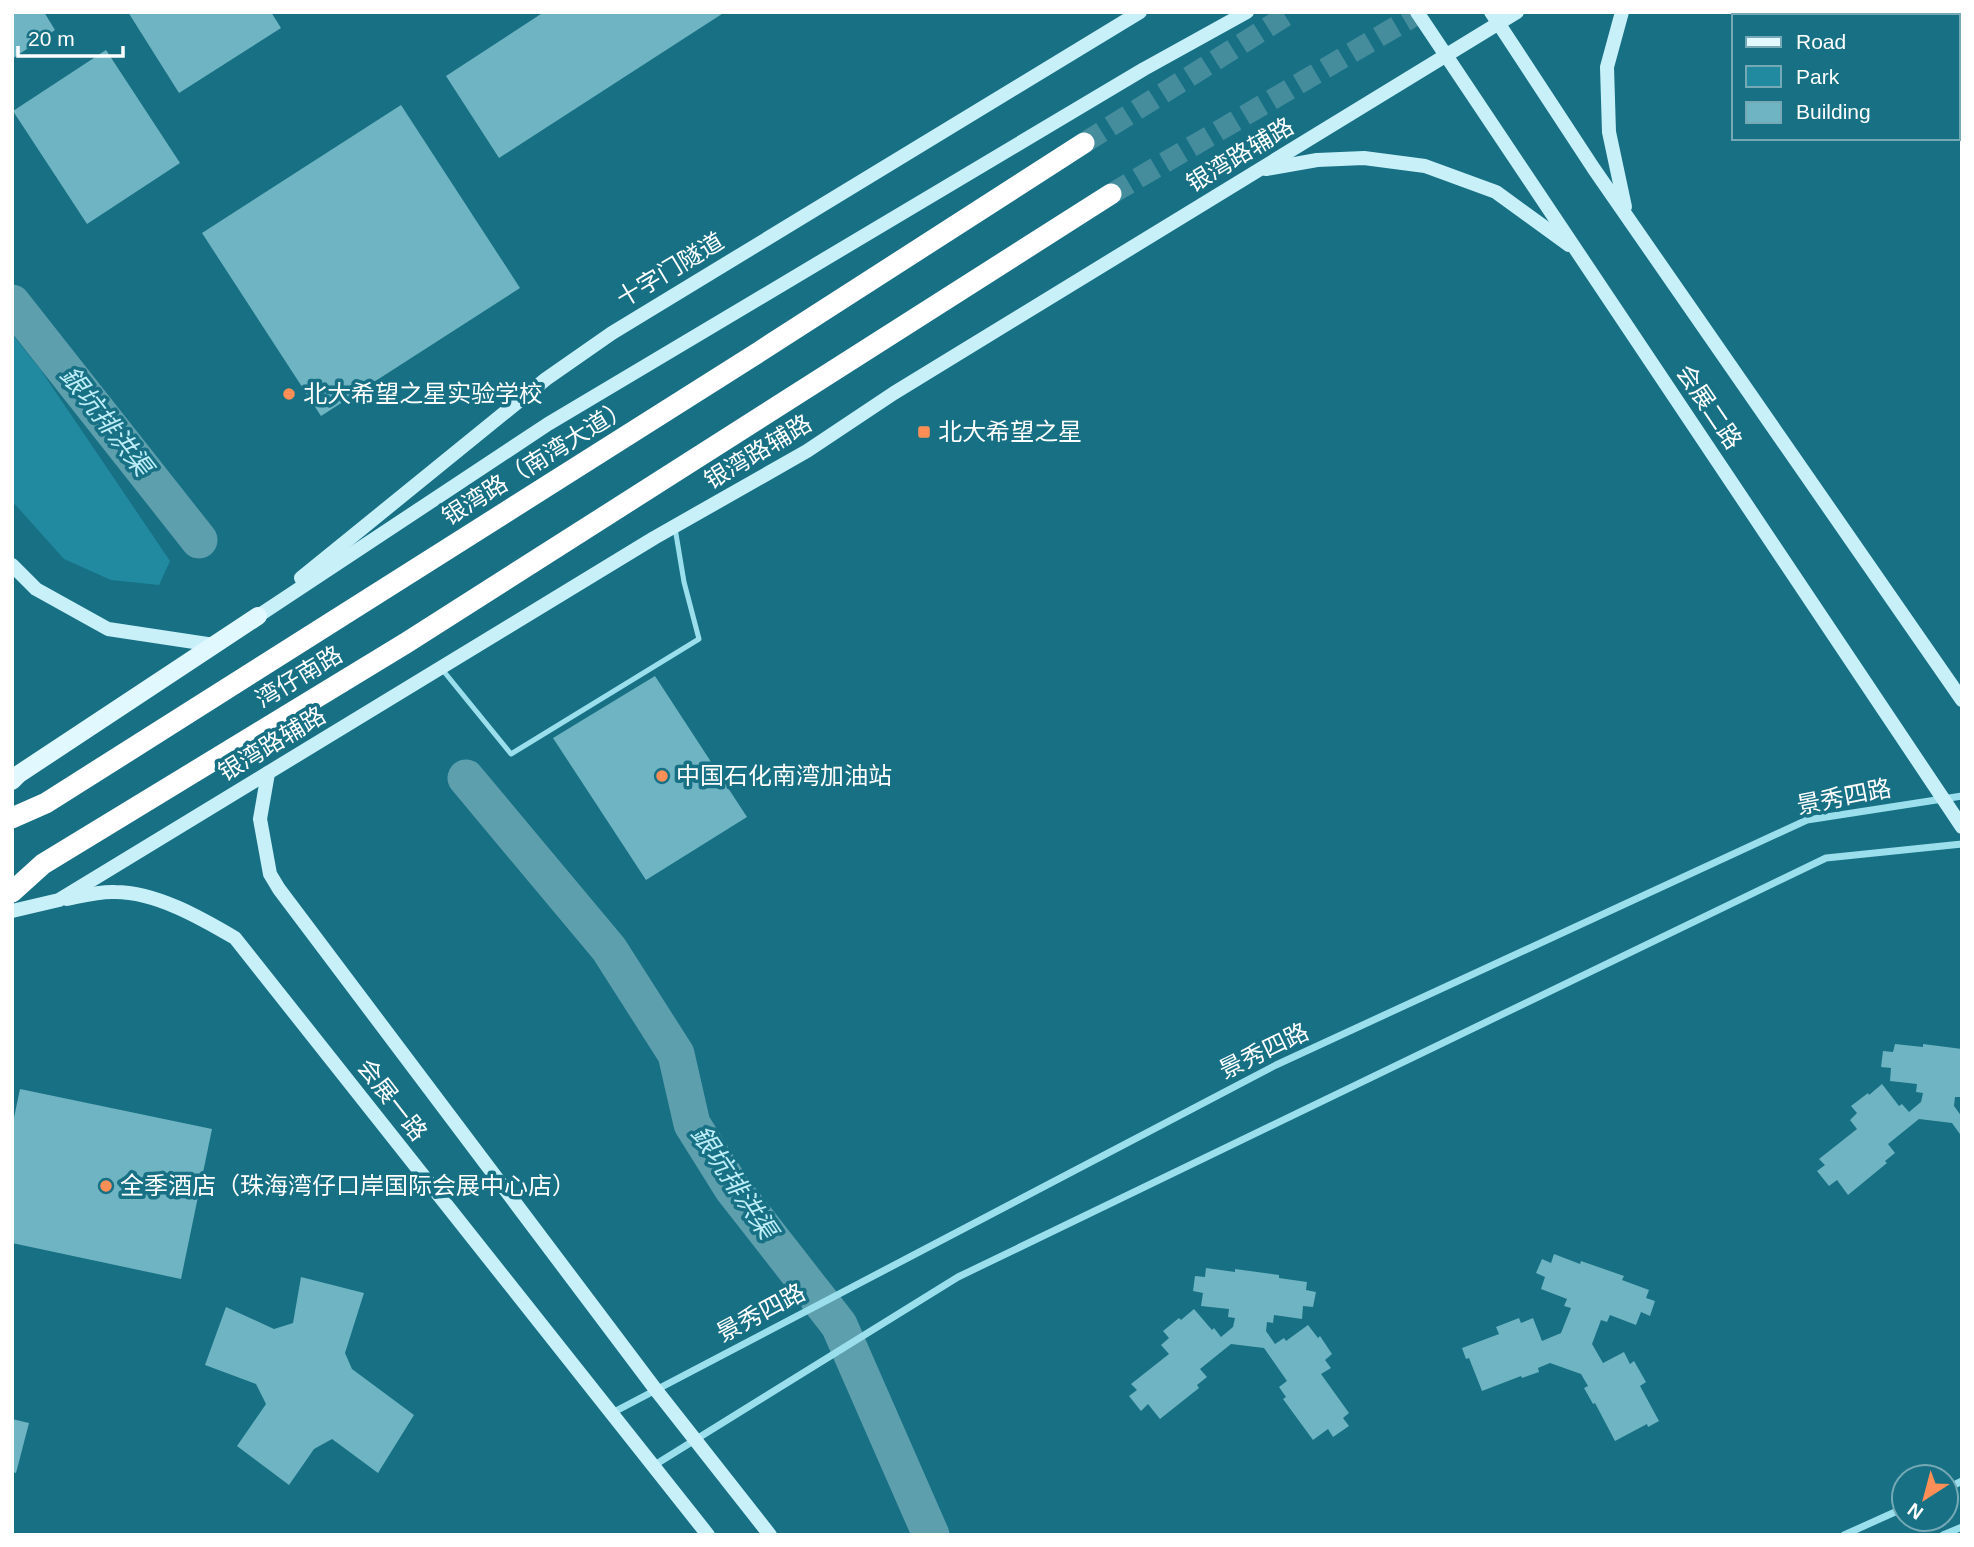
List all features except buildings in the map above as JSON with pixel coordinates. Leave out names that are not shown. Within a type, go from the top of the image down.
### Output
[{"type":"highway","name":"银湾路（南湾大道）","points":[[12,818],[69,789],[1084,143]]},
{"type":"highway","name":"湾仔南路","points":[[12,892],[43,864],[406,643],[1111,194]]},
{"type":"main road","name":"十字门隧道","points":[[258,616],[546,379],[612,332],[1140,12]]},
{"type":"main road","points":[[12,781],[548,424],[1132,76],[1247,12]]},
{"type":"main road","name":"会展二路","points":[[1417,12],[1962,827]]},
{"type":"main road","name":"银湾路辅路","points":[[12,911],[59,900],[675,527],[807,451],[894,393],[1446,56],[1495,18],[1517,12]]},
{"type":"main road","points":[[1622,12],[1607,67],[1609,132],[1626,215]]},
{"type":"main road","name":"会展二路","points":[[1495,18],[1626,215],[1962,700]]},
{"type":"main road","points":[[1258,171],[1317,160],[1363,158],[1425,166],[1496,192],[1578,252]]},
{"type":"main road","points":[[12,565],[36,589],[108,629],[214,645]]},
{"type":"main road","name":"会展一路","points":[[268,773],[260,819],[270,874],[279,889],[656,1390],[770,1535]]},
{"type":"main road","name":"会展一路","points":[[59,900],[115,891],[147,896],[195,915],[235,938],[708,1535]]},
{"type":"street","name":"景秀四路","points":[[612,1413],[1276,1065],[1807,820],[1962,796]]},
{"type":"street","points":[[653,1466],[970,1271],[1826,858],[1962,844]]},
{"type":"street","points":[[1844,1535],[1890,1514]]},
{"type":"street","points":[[1943,1535],[1962,1527]]},
{"type":"lane","points":[[441,668],[511,754],[699,639],[684,582],[675,527]]},
{"type":"green space","points":[[12,334],[40,369],[170,561],[159,585],[111,580],[64,559],[12,501]]},
{"type":"waterway","name":"銀坑排洪渠","points":[[12,303],[199,540]]},
{"type":"waterway","name":"銀坑排洪渠","points":[[466,778],[609,949],[676,1054],[692,1124],[732,1188],[839,1325],[931,1535]]},
{"type":"tunnel","points":[[1084,143],[1292,12]]},
{"type":"tunnel","points":[[1111,194],[1421,12]]},
{"type":"place","name":"北大希望之星实验学校","points":[[289,394]]},
{"type":"place","name":"北大希望之星","points":[[924,432]]},
{"type":"place","name":"中国石化南湾加油站","points":[[662,776]]},
{"type":"place","name":"全季酒店（珠海湾仔口岸国际会展中心店）","points":[[106,1186]]}]
